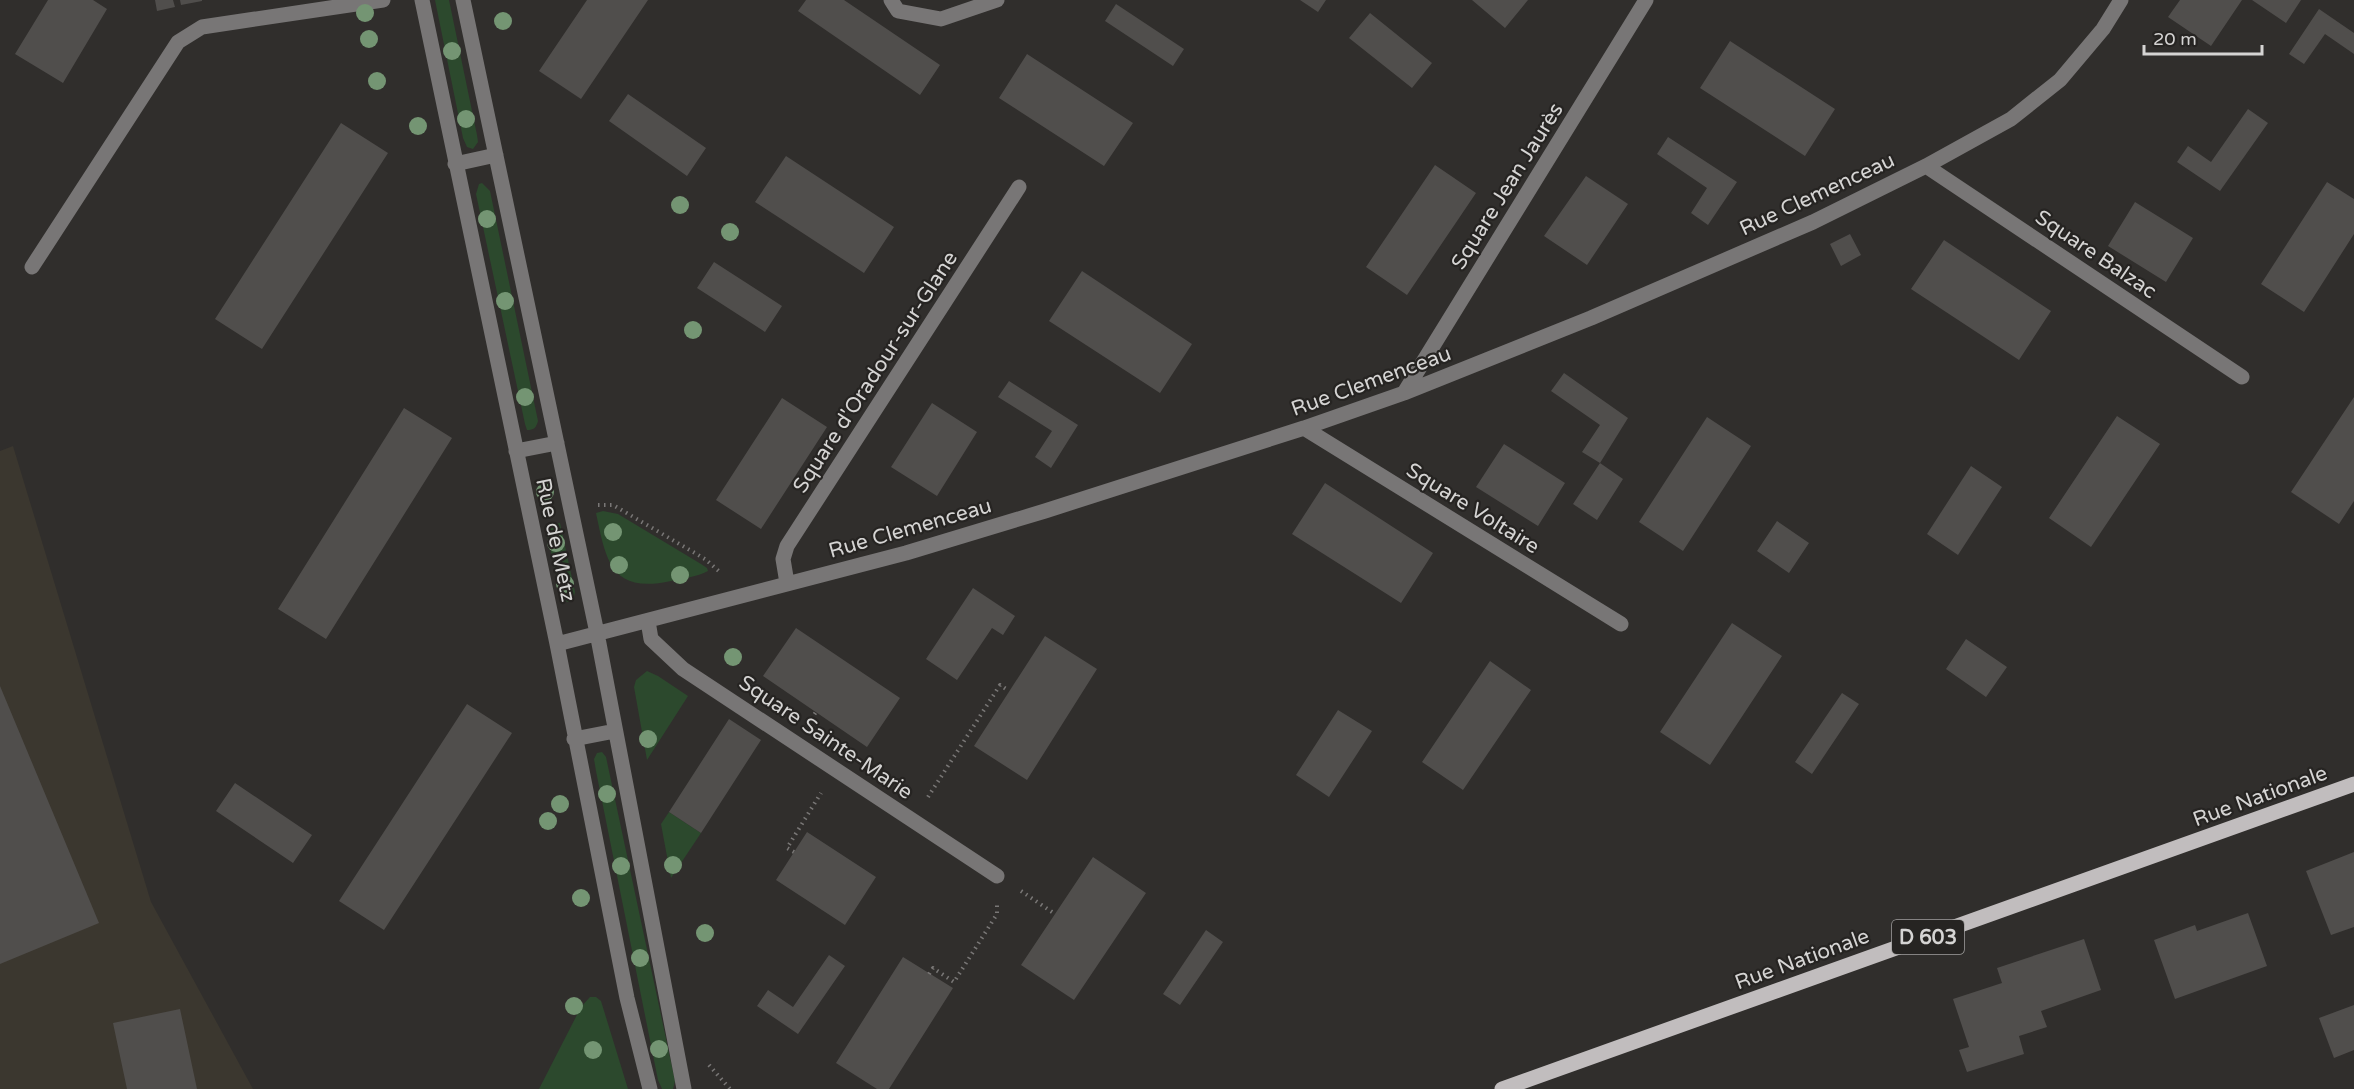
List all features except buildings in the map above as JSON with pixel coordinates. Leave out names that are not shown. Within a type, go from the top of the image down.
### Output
[{"type":"main road","name":"Rue Nationale","points":[[1502,1089],[2354,784]]},
{"type":"street","points":[[32,267],[178,42],[202,27],[383,0]]},
{"type":"street","name":"Rue de Metz","points":[[422,0],[557,644],[627,998],[650,1089]]},
{"type":"street","name":"Rue de Metz","points":[[463,0],[597,633],[684,1089]]},
{"type":"street","points":[[891,0],[898,11],[941,19],[997,0]]},
{"type":"street","name":"Square Jean Jaurès","points":[[1404,393],[1646,0]]},
{"type":"street","name":"Rue Clemenceau","points":[[557,644],[917,550],[1304,428],[1404,393],[1591,318],[1813,222],[1926,166],[2011,119],[2060,80],[2103,29],[2121,0]]},
{"type":"street","points":[[455,164],[496,155]]},
{"type":"street","name":"Square Balzac","points":[[1926,166],[2242,377]]},
{"type":"street","name":"Square d'Oradour-sur-Glane","points":[[787,583],[783,559],[787,546],[1018,188]]},
{"type":"street","name":"Square Voltaire","points":[[1304,428],[1621,624]]},
{"type":"street","points":[[516,452],[557,443]]},
{"type":"street","name":"Square Sainte-Marie","points":[[648,621],[651,639],[683,669],[997,876]]},
{"type":"street","points":[[574,739],[615,731]]},
{"type":"path","points":[[591,506],[613,505],[705,559],[721,573]]},
{"type":"path","points":[[913,820],[1000,685],[1009,691]]},
{"type":"path","points":[[794,852],[787,848],[836,770]]},
{"type":"path","points":[[997,876],[1055,914]]},
{"type":"path","points":[[929,974],[933,968],[954,982],[997,914],[997,876]]},
{"type":"path","points":[[705,1061],[730,1089]]},
{"type":"shaded area","points":[[13,446],[151,902],[253,1089],[0,1089],[0,451]]},
{"type":"green space","points":[[435,0],[449,0],[477,135],[478,142],[473,149],[467,147],[463,138]]},
{"type":"green space","points":[[482,183],[490,191],[538,421],[531,430],[527,430],[525,424],[476,194],[479,184]]},
{"type":"green space","points":[[603,511],[618,514],[701,564],[708,571],[699,575],[651,584],[635,583],[624,578],[608,559],[596,513]]},
{"type":"green space","points":[[560,523],[575,592],[573,600],[568,602],[561,596],[545,526]]},
{"type":"green space","points":[[647,671],[688,696],[647,760],[634,687],[636,680]]},
{"type":"green space","points":[[602,752],[606,757],[675,1081],[673,1089],[662,1089],[658,1080],[596,771],[594,759],[597,753]]},
{"type":"green space","points":[[669,812],[701,833],[671,878],[661,824]]},
{"type":"green space","points":[[590,997],[596,997],[601,1001],[628,1089],[539,1089],[581,1007]]}]
